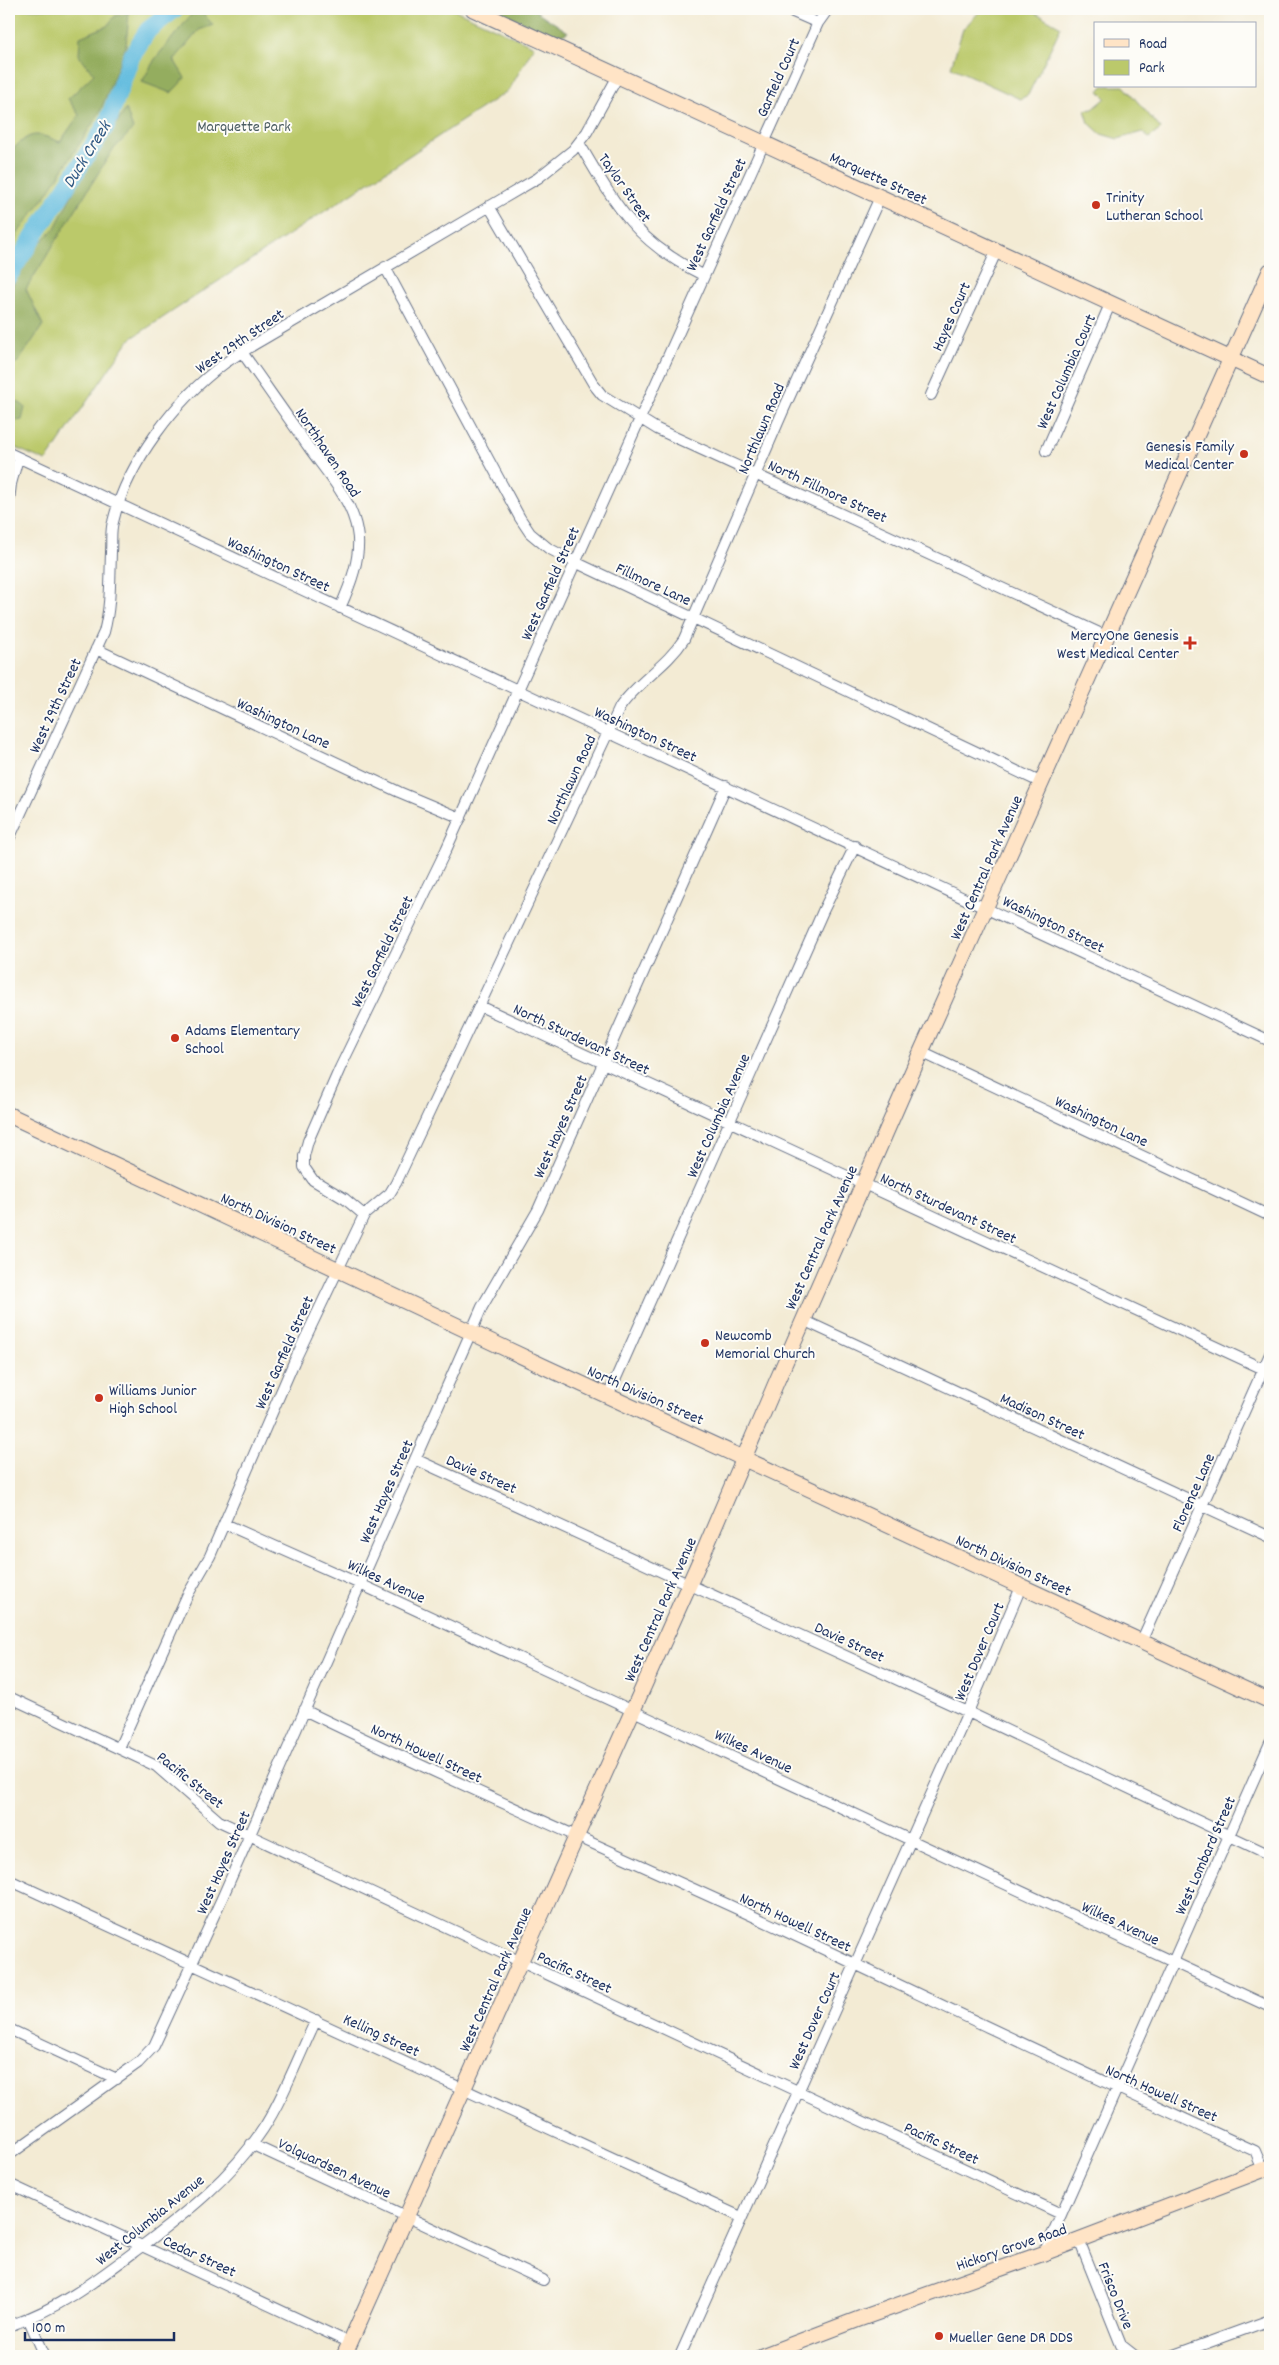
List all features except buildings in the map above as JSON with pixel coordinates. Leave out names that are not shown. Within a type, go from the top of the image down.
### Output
[{"type":"main road","name":"Marquette Street","points":[[473,9],[1270,377]]},
{"type":"main road","name":"West Central Park Avenue","points":[[347,2350],[633,1711],[921,1052],[1270,271]]},
{"type":"main road","name":"North Division Street","points":[[9,1115],[608,1396],[744,1457],[1270,1701]]},
{"type":"main road","name":"Hickory Grove Road","points":[[762,2356],[1080,2240],[1267,2168]]},
{"type":"street","name":"Garfield Court","points":[[786,9],[818,23]]},
{"type":"street","name":"Garfield Court","points":[[764,143],[818,23],[828,9]]},
{"type":"street","name":"West 29th Street","points":[[9,839],[104,632],[109,612],[112,524],[118,505],[139,459],[167,420],[197,387],[242,352],[538,178],[574,150],[603,105],[618,76]]},
{"type":"street","name":"Taylor Street","points":[[579,143],[607,191],[628,221],[648,242],[681,264],[703,275]]},
{"type":"street","name":"West Garfield Street","points":[[119,1748],[187,1596],[210,1556],[225,1524],[294,1362],[364,1215],[345,1199],[313,1180],[304,1167],[306,1148],[340,1068],[461,818],[703,275],[764,143]]},
{"type":"street","name":"Northlawn Road","points":[[364,1215],[390,1193],[396,1183],[620,707],[628,695],[674,654],[694,618],[880,196]]},
{"type":"street","name":"North Fillmore Street","points":[[489,206],[594,385],[602,395],[657,429],[1108,637]]},
{"type":"street","name":"Hayes Court","points":[[931,395],[997,250]]},
{"type":"street","name":"Fillmore Lane","points":[[385,267],[520,518],[530,533],[548,548],[1042,783]]},
{"type":"street","name":"West Columbia Court","points":[[1046,451],[1111,302]]},
{"type":"street","name":"Northhaven Road","points":[[242,352],[338,488],[352,512],[357,531],[358,546],[349,588],[340,608]]},
{"type":"street","name":"Washington Street","points":[[14,456],[986,907],[1135,979],[1270,1041]]},
{"type":"street","points":[[9,501],[14,456]]},
{"type":"street","name":"Washington Lane","points":[[96,649],[399,792],[461,818]]},
{"type":"street","name":"West Hayes Street","points":[[9,2155],[117,2079],[138,2063],[154,2046],[250,1836],[471,1332],[498,1275],[538,1210],[726,786]]},
{"type":"street","name":"West Columbia Avenue","points":[[608,1396],[855,846]]},
{"type":"street","name":"North Sturdevant Street","points":[[480,1006],[1267,1371]]},
{"type":"street","name":"Washington Lane","points":[[921,1052],[1270,1216]]},
{"type":"street","name":"Madison Street","points":[[803,1320],[1270,1537]]},
{"type":"street","name":"Florence Lane","points":[[1141,1642],[1203,1505],[1267,1371],[1270,1354]]},
{"type":"street","name":"Davie Street","points":[[415,1459],[968,1712],[1270,1855]]},
{"type":"street","name":"Wilkes Avenue","points":[[225,1524],[360,1584],[1270,2007]]},
{"type":"street","name":"West Dover Court","points":[[680,2356],[968,1712],[1021,1586]]},
{"type":"street","name":"Pacific Street","points":[[9,1697],[156,1766],[219,1821],[1061,2214]]},
{"type":"street","name":"North Howell Street","points":[[304,1710],[405,1759],[1256,2151],[1267,2168]]},
{"type":"street","name":"West Lombard Street","points":[[1044,2253],[1270,1743]]},
{"type":"street","name":"Kelling Street","points":[[9,1880],[741,2217]]},
{"type":"street","name":"West Columbia Avenue","points":[[9,2326],[79,2293],[198,2204],[231,2170],[264,2128],[316,2020]]},
{"type":"street","points":[[9,2029],[117,2079]]},
{"type":"street","name":"Volquardsen Avenue","points":[[251,2144],[543,2280]]},
{"type":"street","name":"Cedar Street","points":[[9,2184],[143,2245],[347,2350]]},
{"type":"street","name":"Frisco Drive","points":[[1080,2240],[1121,2345],[1135,2356]]},
{"type":"street","points":[[28,2318],[45,2356]]},
{"type":"street","points":[[1171,2356],[1270,2320]]},
{"type":"green space","name":"Marquette Park","points":[[9,9],[453,9],[534,46],[509,90],[129,340],[46,461],[9,445]]},
{"type":"green space","points":[[196,9],[199,9],[213,25],[199,30],[174,60],[185,78],[171,93],[142,82],[155,59]]},
{"type":"green space","points":[[494,9],[533,9],[568,32],[557,38]]},
{"type":"green space","points":[[982,9],[1029,9],[1061,27],[1028,95],[1020,99],[951,67],[963,29]]},
{"type":"green space","points":[[129,13],[126,46],[100,112],[47,194],[20,230],[9,251],[9,153],[27,137],[38,135],[60,142],[79,115],[68,99],[94,74],[79,56],[80,37],[107,26],[115,16]]},
{"type":"green space","points":[[1101,88],[1126,88],[1161,129],[1149,138],[1142,132],[1118,139],[1101,134],[1089,123],[1085,110],[1093,109],[1106,98],[1099,91]]},
{"type":"green space","points":[[126,109],[133,129],[112,151],[26,289],[43,325],[19,361],[9,367],[9,293],[29,254],[55,228],[83,173]]},
{"type":"green space","points":[[9,395],[25,407],[22,420],[9,422]]},
{"type":"waterway","name":"Duck Creek","points":[[9,275],[107,124],[131,57],[148,30],[175,9]]},
{"type":"place","name":"Trinity Lutheran School","points":[[1096,205]]},
{"type":"place","name":"Genesis Family Medical Center","points":[[1244,454]]},
{"type":"place","name":"MercyOne Genesis West Medical Center","points":[[1190,643]]},
{"type":"place","name":"Adams Elementary School","points":[[175,1038]]},
{"type":"place","name":"Newcomb Memorial Church","points":[[705,1343]]},
{"type":"place","name":"Williams Junior High School","points":[[99,1398]]},
{"type":"place","name":"Mueller Gene DR DDS","points":[[939,2336]]}]
